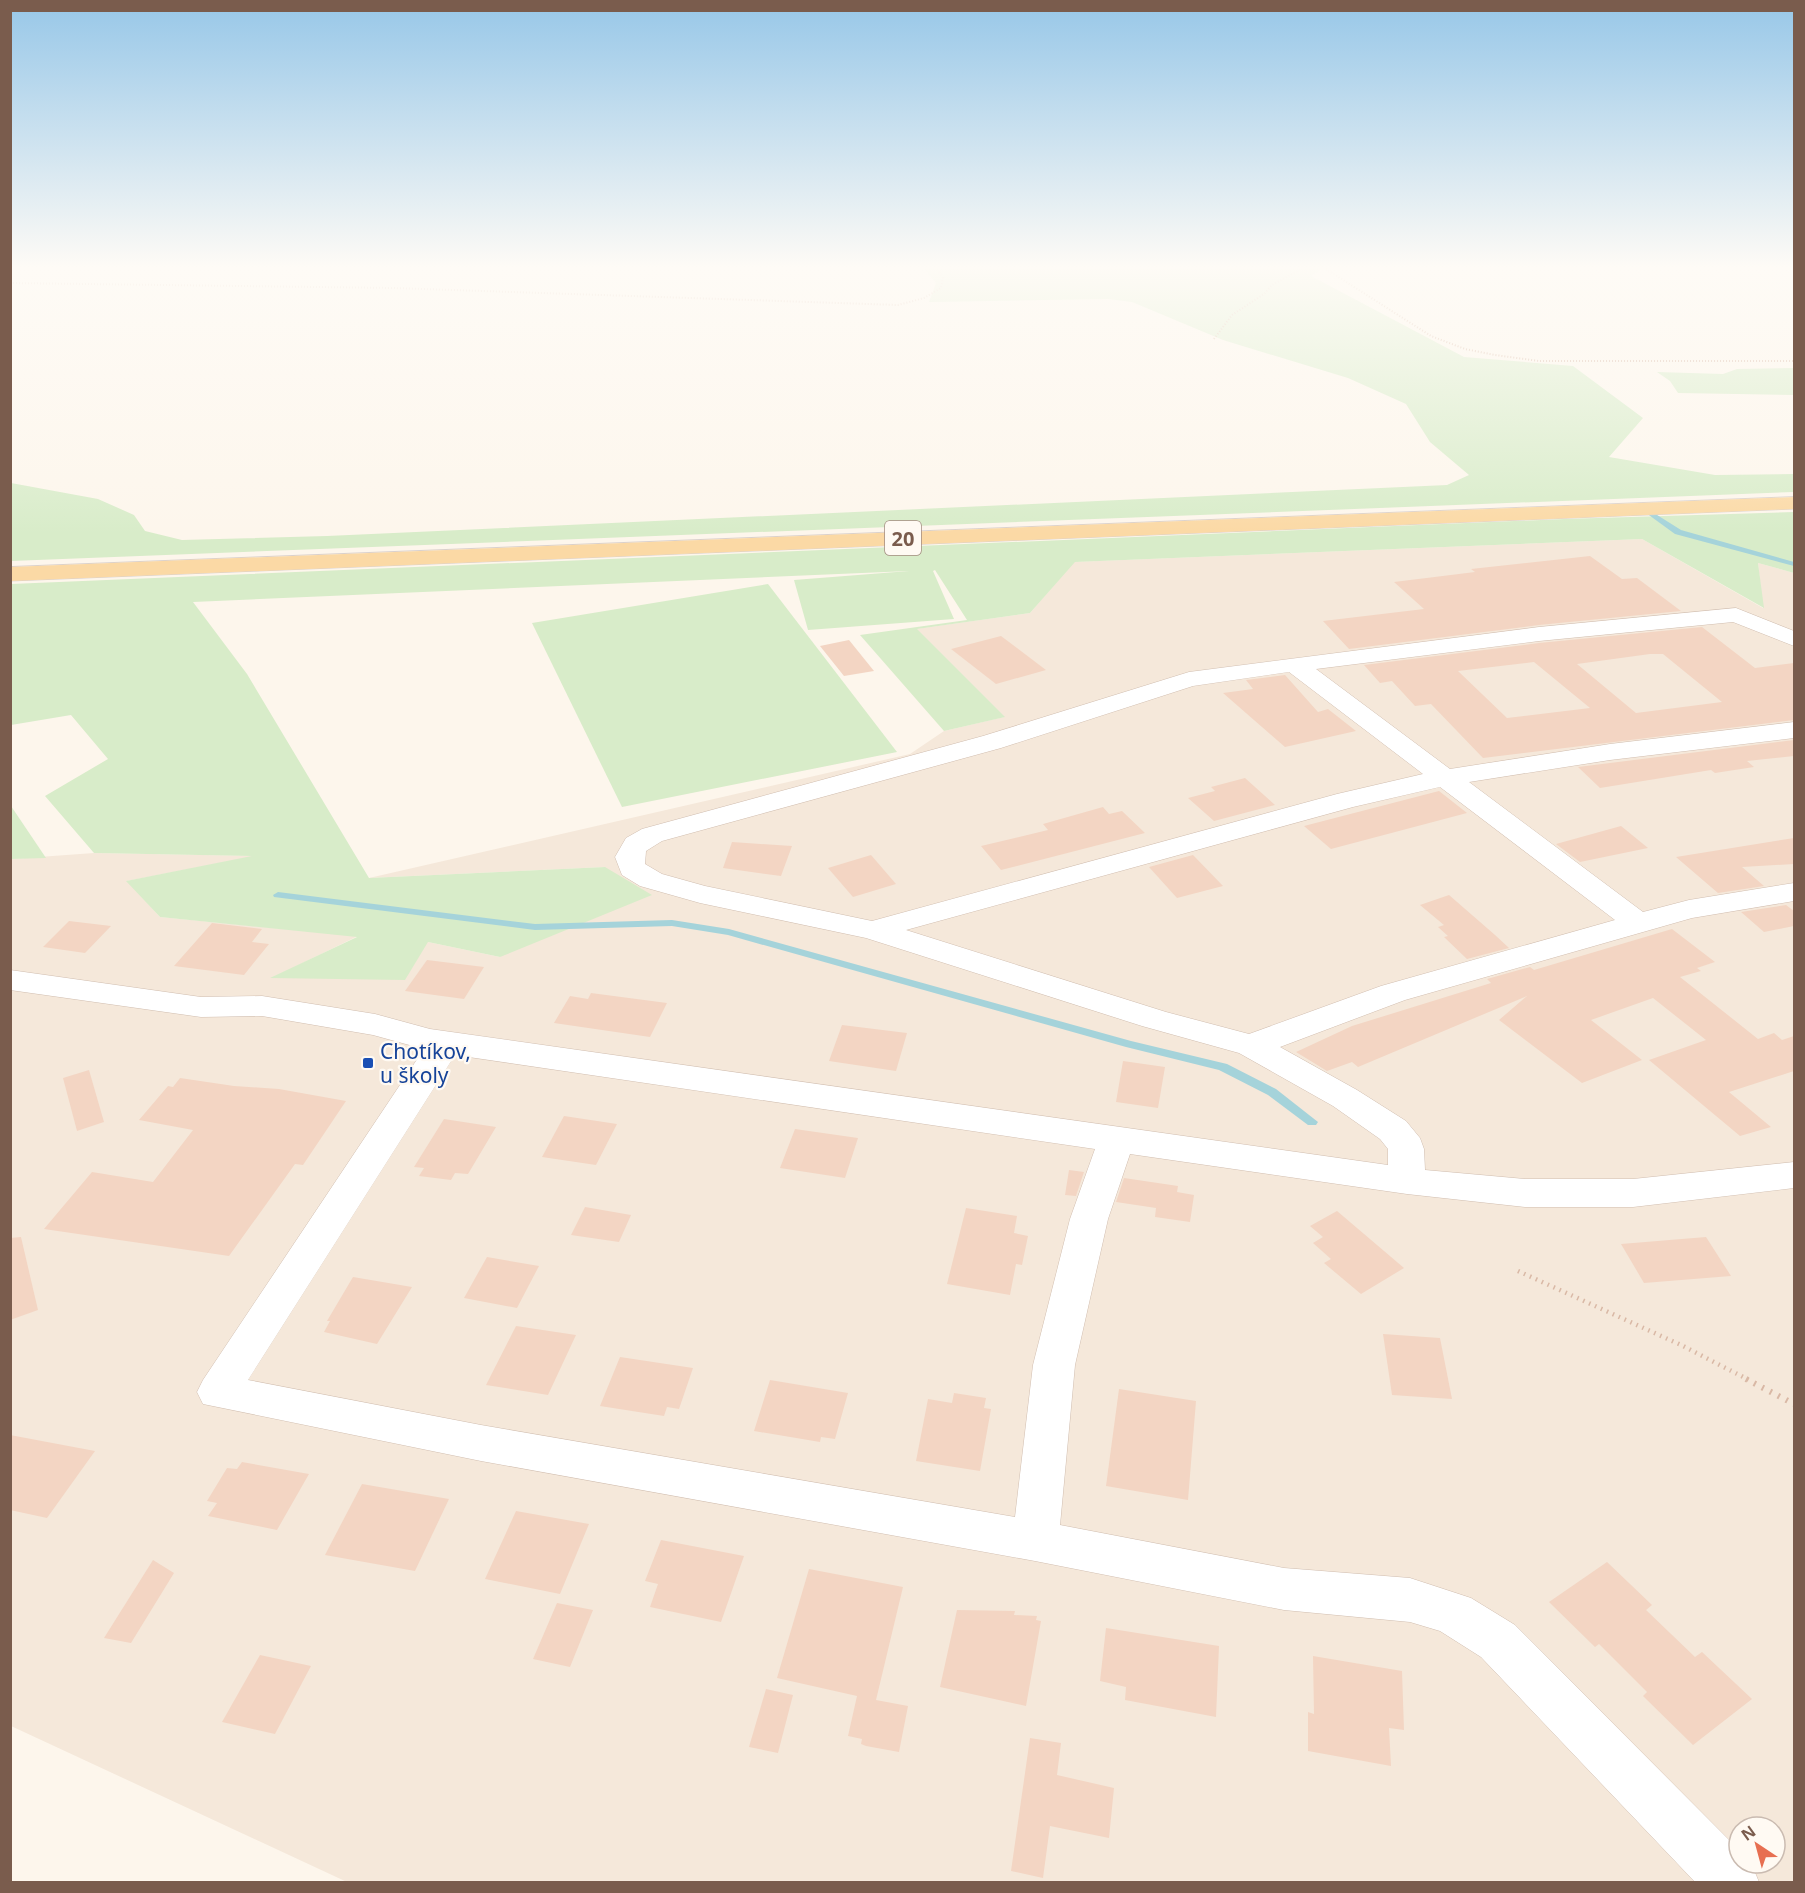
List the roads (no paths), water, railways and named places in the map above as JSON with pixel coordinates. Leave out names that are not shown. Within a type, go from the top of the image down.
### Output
[{"type":"main road","name":"20","points":[[10,574],[1794,503]]},
{"type":"street","points":[[1407,1181],[1406,1149],[1402,1138],[1393,1130],[1345,1098],[1251,1044],[1154,1019],[873,930],[767,910],[651,880],[632,869],[628,858],[631,850],[639,841],[652,835],[992,742],[1189,679],[1517,637],[1736,615],[1794,639]]},
{"type":"street","points":[[1294,664],[1638,923]]},
{"type":"street","points":[[873,930],[1347,800],[1444,778],[1610,752],[1794,730]]},
{"type":"street","points":[[1251,1044],[1394,993],[1638,923],[1689,909],[1794,892]]},
{"type":"street","points":[[10,980],[201,1007],[233,1023],[361,1042],[437,1041],[1407,1181],[1526,1193],[1633,1192],[1794,1175]]},
{"type":"street","points":[[437,1041],[218,1392],[481,1443],[1035,1541],[1284,1589],[1410,1600],[1454,1614],[1498,1641],[1732,1882]]},
{"type":"street","points":[[1035,1541],[1054,1365],[1089,1219],[1116,1140]]},
{"type":"waterway","points":[[1644,509],[1678,532],[1794,564]]},
{"type":"waterway","points":[[278,895],[535,927],[672,923],[729,932],[1130,1044],[1223,1067],[1272,1092],[1312,1122]]},
{"type":"place","name":"Chotíkov, u školy","points":[[368,1063]]}]
